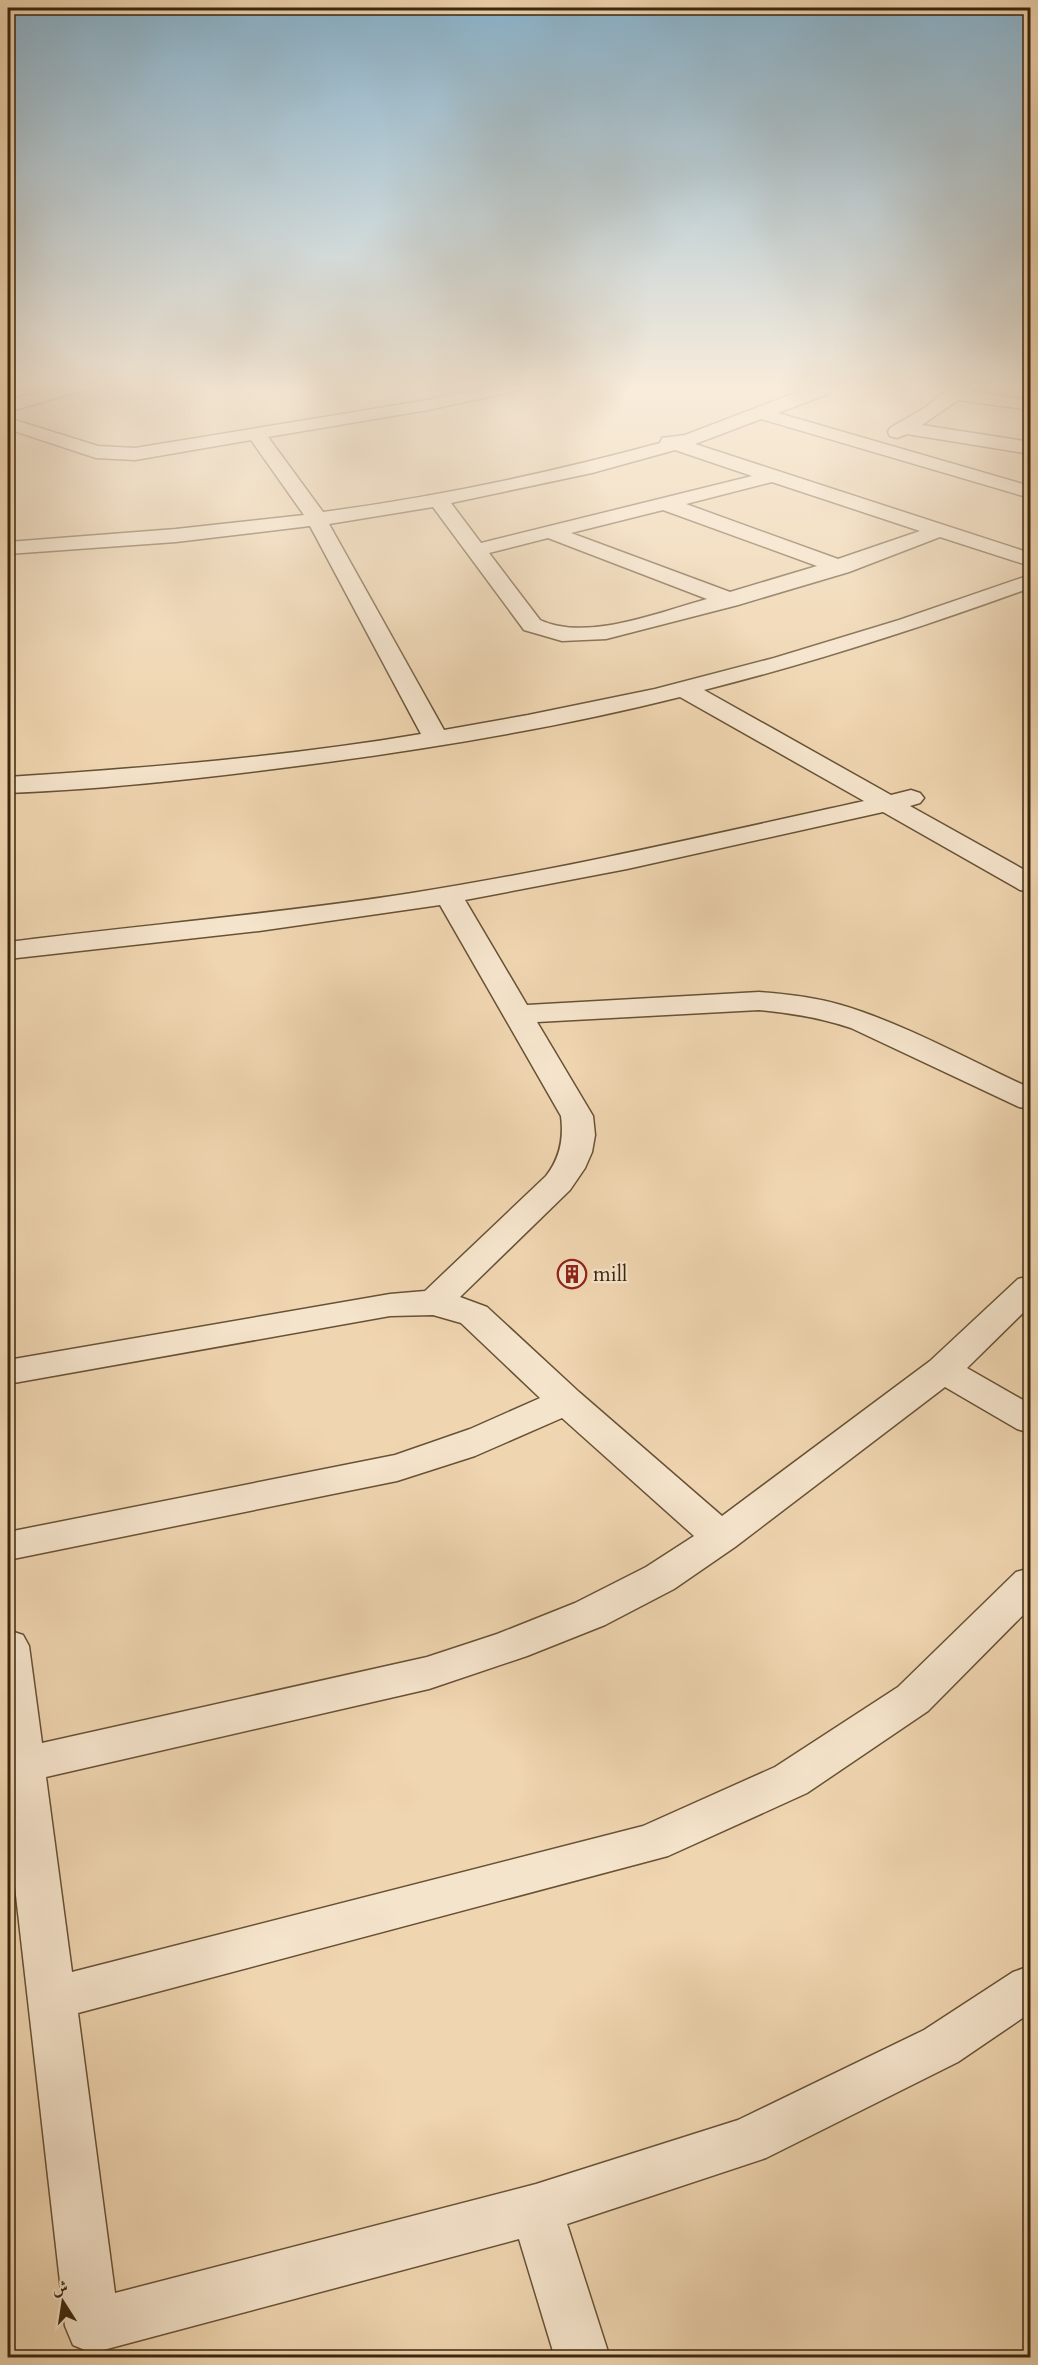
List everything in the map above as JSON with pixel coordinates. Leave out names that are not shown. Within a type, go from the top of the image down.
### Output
[{"type":"street","points":[[299,495],[314,517],[436,738]]},
{"type":"street","points":[[8,548],[209,534],[429,495]]},
{"type":"street","points":[[8,541],[314,517],[438,501],[464,495]]},
{"type":"street","points":[[476,550],[695,495]]},
{"type":"street","points":[[834,495],[1030,560]]},
{"type":"street","points":[[438,501],[532,625],[544,631],[581,635],[730,600],[841,567],[941,530]]},
{"type":"street","points":[[664,503],[841,567]]},
{"type":"street","points":[[550,532],[730,600]]},
{"type":"street","points":[[8,785],[232,765],[436,738],[702,690],[887,632],[1030,580]]},
{"type":"street","points":[[8,792],[201,776],[323,761],[517,732],[702,690],[915,633],[1030,592]]},
{"type":"street","points":[[702,690],[899,801],[1030,884]]},
{"type":"street","points":[[8,950],[341,912],[448,895],[577,872],[899,801],[1030,866]]},
{"type":"street","points":[[435,1302],[558,1183],[571,1167],[578,1150],[580,1133],[577,1116],[448,895]]},
{"type":"street","points":[[518,1014],[759,1001],[795,1004],[830,1011],[862,1022],[1030,1100]]},
{"type":"street","points":[[22,1765],[429,1673],[512,1645],[590,1614],[660,1578],[721,1537],[943,1370],[1030,1287]]},
{"type":"street","points":[[8,1372],[390,1305],[435,1302],[456,1306],[474,1316],[566,1401],[721,1537]]},
{"type":"street","points":[[943,1370],[1030,1420]]},
{"type":"street","points":[[8,1546],[398,1468],[458,1449],[514,1427],[566,1401]]},
{"type":"street","points":[[51,1999],[652,1843],[791,1780],[912,1699],[1030,1583]]},
{"type":"street","points":[[8,1646],[92,2326],[536,2209],[748,2141],[940,2046],[1030,1987]]},
{"type":"street","points":[[536,2209],[583,2358]]},
{"type":"place","name":"mill","points":[[572,1274]]}]
